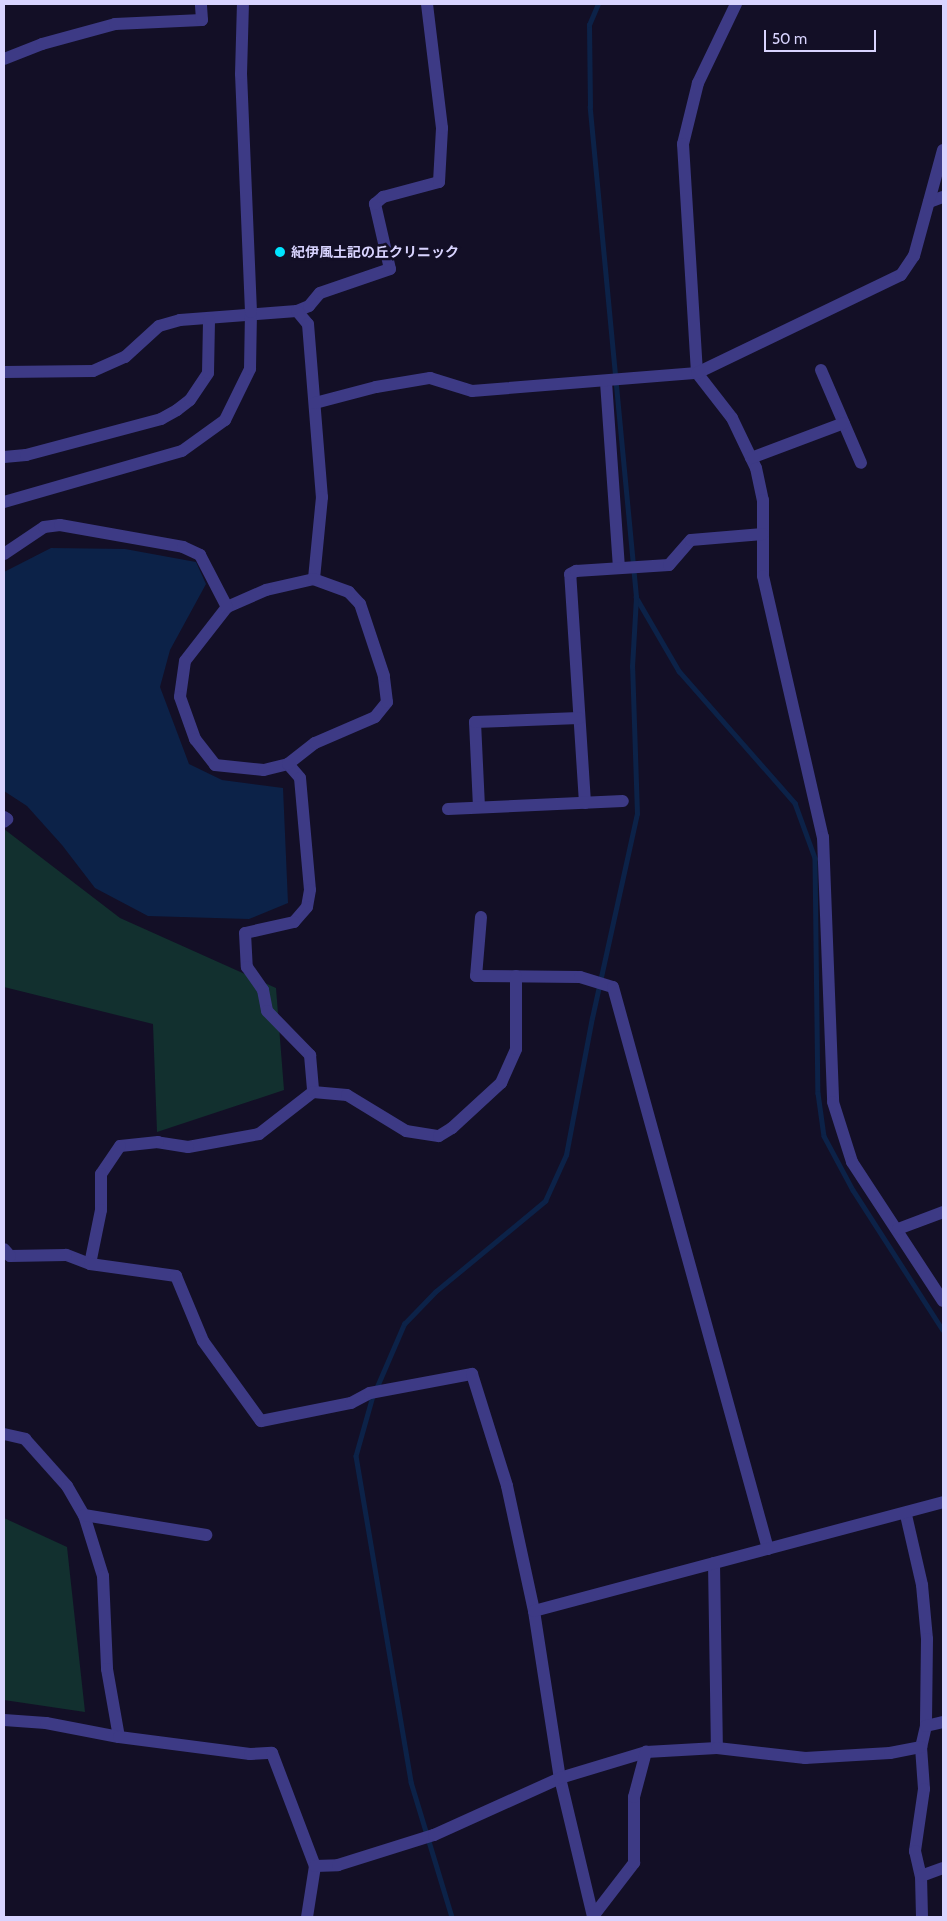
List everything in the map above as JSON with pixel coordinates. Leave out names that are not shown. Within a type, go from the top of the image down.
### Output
[{"type":"street","points":[[4,59],[42,44],[115,24],[202,20],[201,4]]},
{"type":"street","points":[[4,502],[182,451],[225,420],[250,369],[251,312],[241,74],[243,4]]},
{"type":"street","points":[[4,372],[93,371],[125,358],[159,326],[180,320],[209,320],[251,312],[297,311],[309,306],[320,293],[390,269],[375,204],[384,197],[438,182],[442,128],[427,4]]},
{"type":"street","points":[[736,4],[698,82],[683,144],[697,373],[732,418],[751,458],[763,500],[763,576],[823,838],[833,1102],[852,1162],[898,1229],[943,1301]]},
{"type":"street","points":[[315,403],[376,387],[430,378],[472,391],[606,382],[697,373],[901,275],[914,256],[943,150]]},
{"type":"street","points":[[929,202],[943,197]]},
{"type":"street","points":[[297,311],[308,324],[322,497],[314,579]]},
{"type":"street","points":[[4,457],[26,455],[161,419],[177,410],[190,400],[208,373],[209,320]]},
{"type":"street","points":[[821,370],[861,463]]},
{"type":"street","points":[[606,382],[619,568]]},
{"type":"street","points":[[751,458],[844,423]]},
{"type":"street","points":[[4,554],[44,528],[60,525],[183,547],[200,555],[211,571],[227,607]]},
{"type":"street","points":[[585,803],[570,574],[576,571],[669,565],[691,540],[763,534]]},
{"type":"street","points":[[314,579],[350,592],[360,604],[384,676],[387,702],[375,717],[315,742],[288,764],[264,770],[215,765],[195,739],[180,698],[185,661],[227,607],[266,590],[314,579]]},
{"type":"street","points":[[479,807],[475,722],[579,718]]},
{"type":"street","points":[[288,764],[300,778],[310,890],[307,907],[294,922],[245,933],[247,967],[263,990],[267,1011],[310,1055],[312,1092]]},
{"type":"street","points":[[448,809],[623,801]]},
{"type":"street","points":[[4,817],[7,819],[4,822]]},
{"type":"street","points":[[481,917],[476,976],[580,977],[613,987],[768,1549]]},
{"type":"street","points":[[90,1264],[101,1210],[101,1174],[120,1146],[158,1142],[188,1147],[259,1134],[312,1092],[347,1096],[406,1131],[439,1136],[452,1128],[501,1083],[516,1049],[516,976]]},
{"type":"street","points":[[898,1229],[943,1212]]},
{"type":"street","points":[[4,1249],[10,1256],[66,1255],[90,1264],[176,1276],[202,1341],[260,1421],[351,1403],[370,1393],[472,1374],[507,1486],[534,1611],[560,1778],[593,1916]]},
{"type":"street","points":[[4,1434],[26,1439],[67,1486],[84,1515],[103,1576],[107,1669],[119,1737]]},
{"type":"street","points":[[534,1611],[768,1549],[906,1515],[943,1502]]},
{"type":"street","points":[[84,1515],[206,1535]]},
{"type":"street","points":[[906,1515],[922,1585],[927,1639],[926,1726],[921,1747],[924,1790],[915,1851],[921,1876],[922,1917]]},
{"type":"street","points":[[714,1563],[717,1748]]},
{"type":"street","points":[[4,1720],[46,1723],[119,1737],[250,1754],[272,1753],[315,1866],[307,1917]]},
{"type":"street","points":[[926,1726],[943,1722]]},
{"type":"street","points":[[315,1866],[338,1866],[434,1835],[560,1778],[646,1752],[717,1748],[805,1758],[890,1753],[921,1747]]},
{"type":"street","points":[[593,1916],[634,1863],[634,1797],[646,1752]]},
{"type":"street","points":[[921,1876],[943,1868]]},
{"type":"green space","points":[[4,829],[120,918],[276,988],[284,1090],[157,1132],[153,1024],[4,987]]},
{"type":"green space","points":[[4,1518],[67,1547],[85,1712],[4,1700]]},
{"type":"water","points":[[51,548],[125,549],[196,562],[206,584],[170,650],[160,687],[189,764],[222,780],[283,788],[288,903],[249,919],[148,916],[95,888],[62,845],[27,806],[4,791],[4,572]]},
{"type":"waterway","points":[[376,1389],[404,1324],[435,1292],[545,1201],[566,1155],[592,1018],[637,814],[632,667],[636,597],[590,107],[589,25],[598,4]]},
{"type":"waterway","points":[[636,597],[679,671],[795,803],[815,858],[818,1093],[824,1136],[853,1190],[943,1330]]},
{"type":"waterway","points":[[373,1396],[356,1456],[411,1782],[452,1917]]},
{"type":"place","name":"紀伊風土記の丘クリニック","points":[[280,252]]}]
